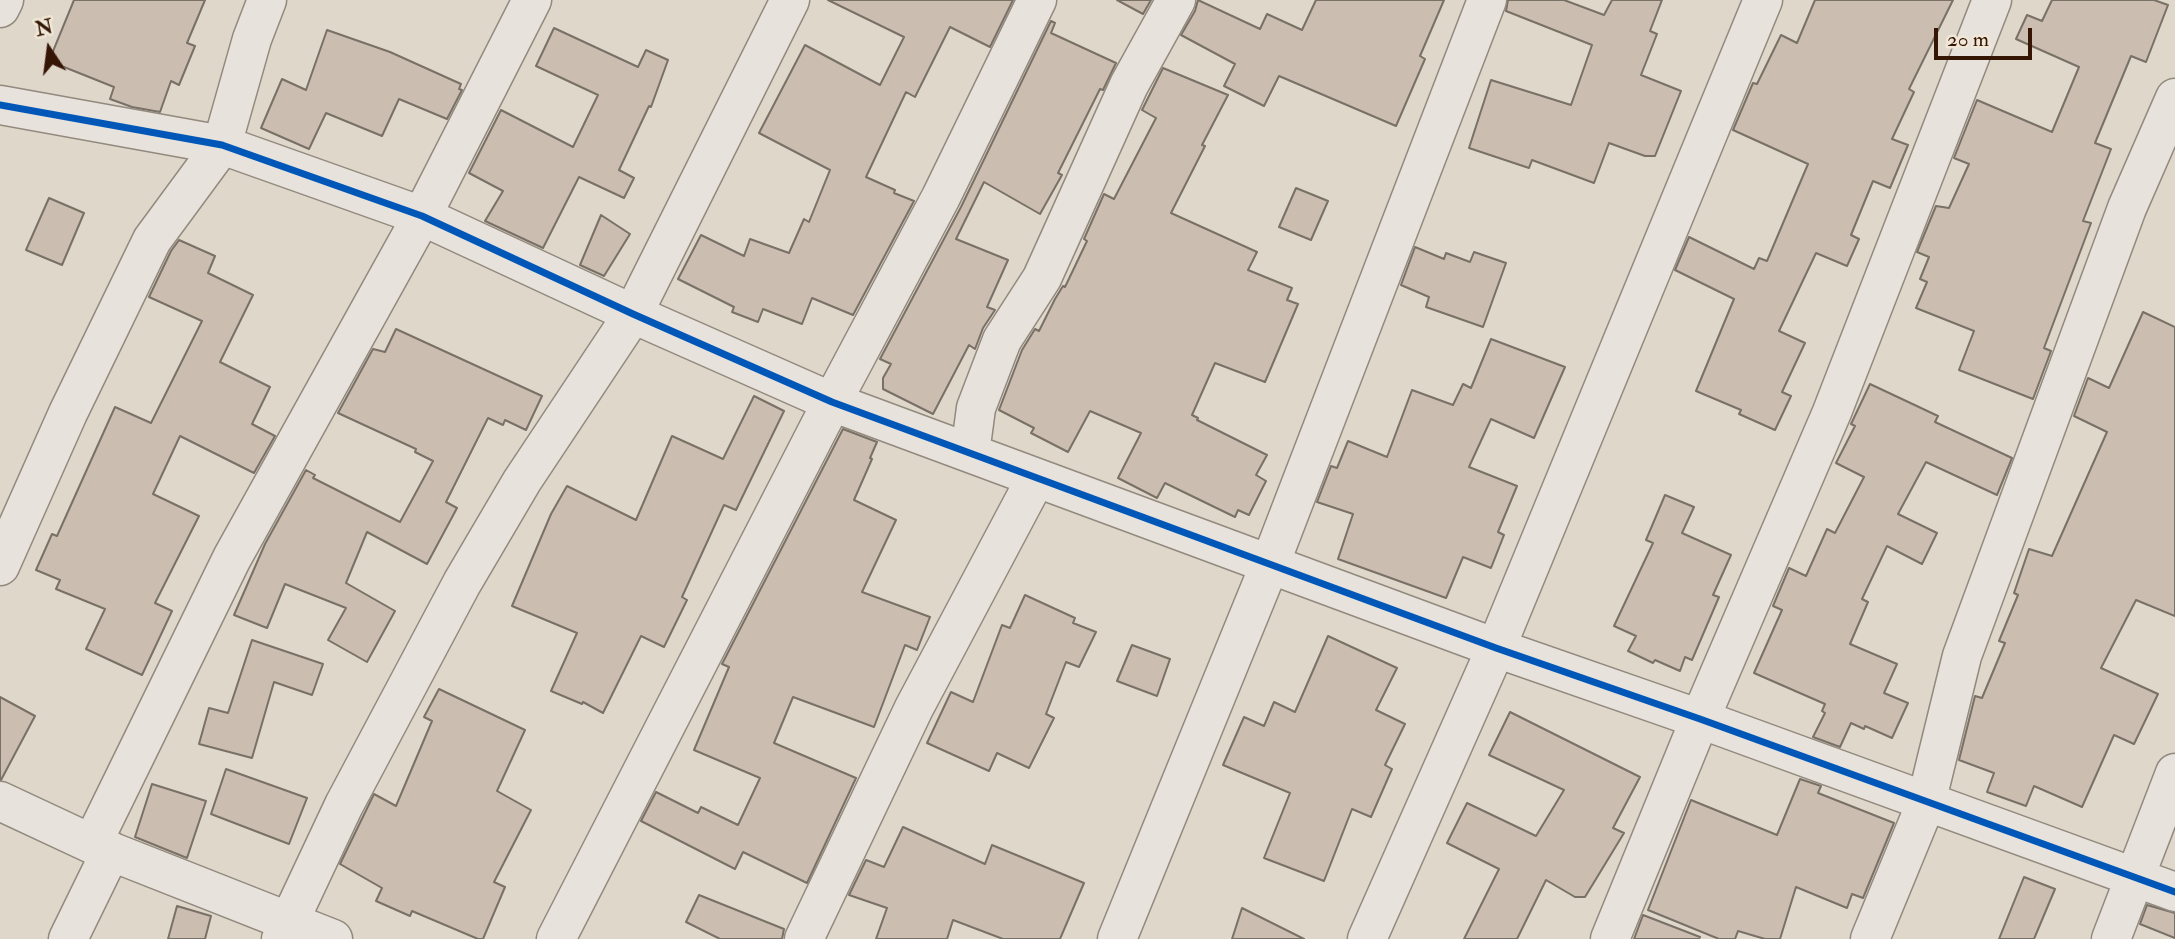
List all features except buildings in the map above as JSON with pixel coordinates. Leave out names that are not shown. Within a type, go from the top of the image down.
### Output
[{"type":"street","points":[[0,8],[4,0]]},
{"type":"street","points":[[0,566],[68,413],[152,240],[222,145],[252,39],[267,0]]},
{"type":"street","points":[[68,939],[101,848],[232,558],[422,216],[532,0]]},
{"type":"street","points":[[285,931],[344,805],[462,583],[522,481],[632,314],[790,0]]},
{"type":"street","points":[[556,939],[832,402],[941,197],[1037,0]]},
{"type":"street","points":[[970,453],[976,408],[1002,340],[1042,278],[1129,85],[1176,0]]},
{"type":"street","points":[[1117,939],[1270,564],[1487,0]]},
{"type":"street","points":[[1367,939],[1496,648],[1763,0]]},
{"type":"street","points":[[1610,939],[1700,719],[1832,412],[1992,0]]},
{"type":"street","points":[[1870,939],[1926,803],[1962,656],[2127,208],[2175,98]]},
{"type":"street","points":[[0,105],[222,145],[422,216],[632,314],[832,402],[1496,648],[1700,719],[2175,892]]},
{"type":"street","points":[[804,939],[914,708],[1036,478]]},
{"type":"street","points":[[2111,939],[2175,774]]},
{"type":"street","points":[[0,801],[285,931],[333,939]]},
{"type":"cycle path","points":[[0,105],[222,145],[422,216],[832,402],[1496,648],[1700,719],[2175,892]]}]
